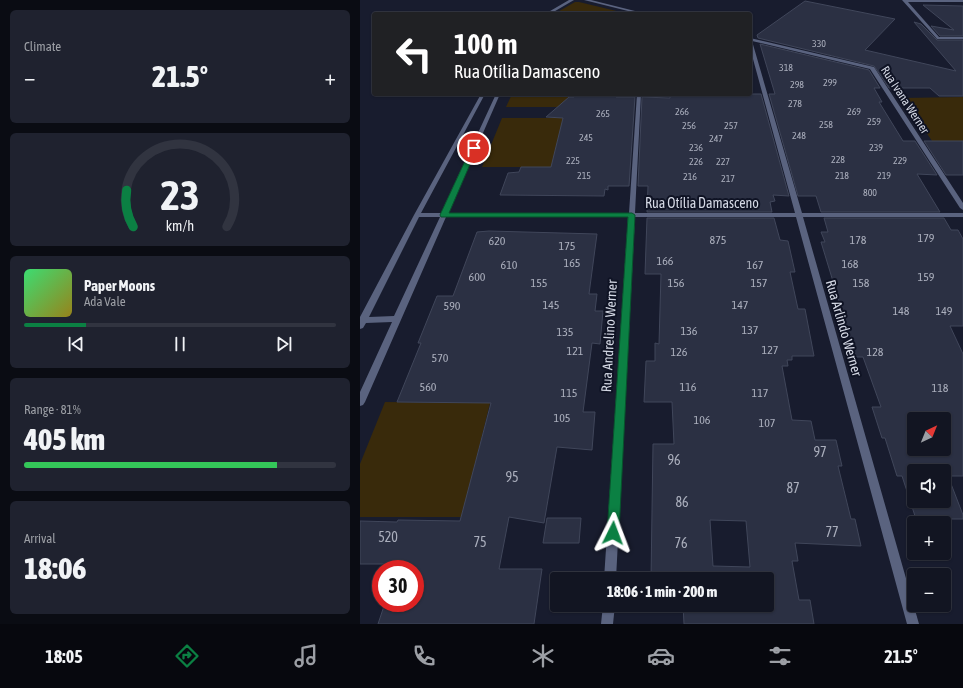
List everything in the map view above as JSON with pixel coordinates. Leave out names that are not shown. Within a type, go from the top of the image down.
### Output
[{"type":"street","points":[[551,12],[572,0]]},
{"type":"street","points":[[586,0],[636,12]]},
{"type":"street","points":[[904,0],[963,0]]},
{"type":"street","points":[[904,0],[938,38],[963,38]]},
{"type":"street","name":"Rua Ivana Werner","points":[[752,39],[872,68],[963,208]]},
{"type":"street","name":"Rua Arlindo Werner","points":[[752,46],[913,624]]},
{"type":"street","points":[[361,322],[482,96]]},
{"type":"street","points":[[360,402],[497,96]]},
{"type":"street","name":"Rua Andrelino Werner","points":[[610,572],[639,96]]},
{"type":"street","name":"Rua Otília Damasceno","points":[[417,216],[963,215]]},
{"type":"street","points":[[361,322],[397,319]]},
{"type":"street","points":[[607,624],[608,612]]},
{"type":"shaded area","points":[[575,2],[579,2],[621,12],[558,12]]},
{"type":"shaded area","points":[[511,96],[568,96],[565,107],[506,107]]},
{"type":"shaded area","points":[[963,97],[963,141],[932,141],[903,98]]},
{"type":"shaded area","points":[[502,118],[563,118],[552,167],[482,167]]},
{"type":"shaded area","points":[[385,402],[490,403],[462,517],[360,517],[360,464]]},
{"type":"building","points":[[805,1],[895,19],[865,50],[956,71],[914,22],[921,24],[937,40],[963,40],[963,96],[939,96],[930,88],[889,88],[874,66],[758,38],[757,35]]},
{"type":"building","points":[[923,5],[963,6],[963,36],[940,36],[931,26],[954,30]]},
{"type":"building","points":[[760,44],[869,70],[880,88],[874,88],[882,102],[879,102],[903,141],[915,141],[937,175],[917,174],[940,212],[821,212],[816,196],[798,196],[769,94],[775,94]]},
{"type":"building","points":[[752,94],[761,94],[789,196],[773,195],[775,201],[770,202],[772,212],[647,212],[648,186],[638,186],[642,97],[670,98],[670,96],[752,96]]},
{"type":"building","points":[[569,97],[635,97],[629,186],[608,186],[608,190],[605,189],[604,196],[500,195],[508,173],[519,172],[521,167],[551,167],[563,118],[546,117]]},
{"type":"building","points":[[924,141],[963,141],[963,175],[946,175]]},
{"type":"building","points":[[647,218],[774,218],[780,240],[788,241],[795,272],[790,272],[798,309],[805,309],[814,356],[792,356],[792,360],[787,360],[788,366],[782,366],[792,420],[811,421],[815,440],[836,440],[842,466],[838,466],[851,519],[855,519],[861,546],[795,543],[798,561],[792,561],[799,600],[810,600],[814,624],[684,624],[683,612],[774,612],[774,572],[651,572],[653,444],[674,444],[672,402],[644,402],[646,361],[655,361],[655,343],[659,344],[661,274],[645,274]],"holes":[[[710,520],[746,521],[750,567],[713,566]]]},
{"type":"building","points":[[824,218],[944,218],[951,230],[958,230],[963,239],[963,326],[950,326],[963,354],[963,476],[951,476],[951,464],[907,464],[907,491],[902,476],[897,476],[885,438],[882,438],[872,407],[881,407],[863,357],[856,357],[821,242],[825,242],[821,232],[828,232]]},
{"type":"building","points":[[477,232],[597,234],[589,294],[597,294],[595,311],[603,311],[600,344],[592,343],[583,412],[595,412],[592,450],[557,447],[544,523],[509,517],[499,569],[542,569],[534,624],[378,624],[382,612],[424,612],[424,560],[372,560],[372,564],[360,564],[360,521],[460,521],[491,403],[397,402],[421,343],[418,343],[437,296],[453,296]]},
{"type":"building","points":[[951,484],[963,515],[963,519],[951,519],[951,516],[915,516],[912,508],[951,508]]},
{"type":"building","points":[[547,518],[581,518],[579,543],[543,543]]},
{"type":"route","points":[[474,148],[444,215],[632,215],[613,533]]}]
